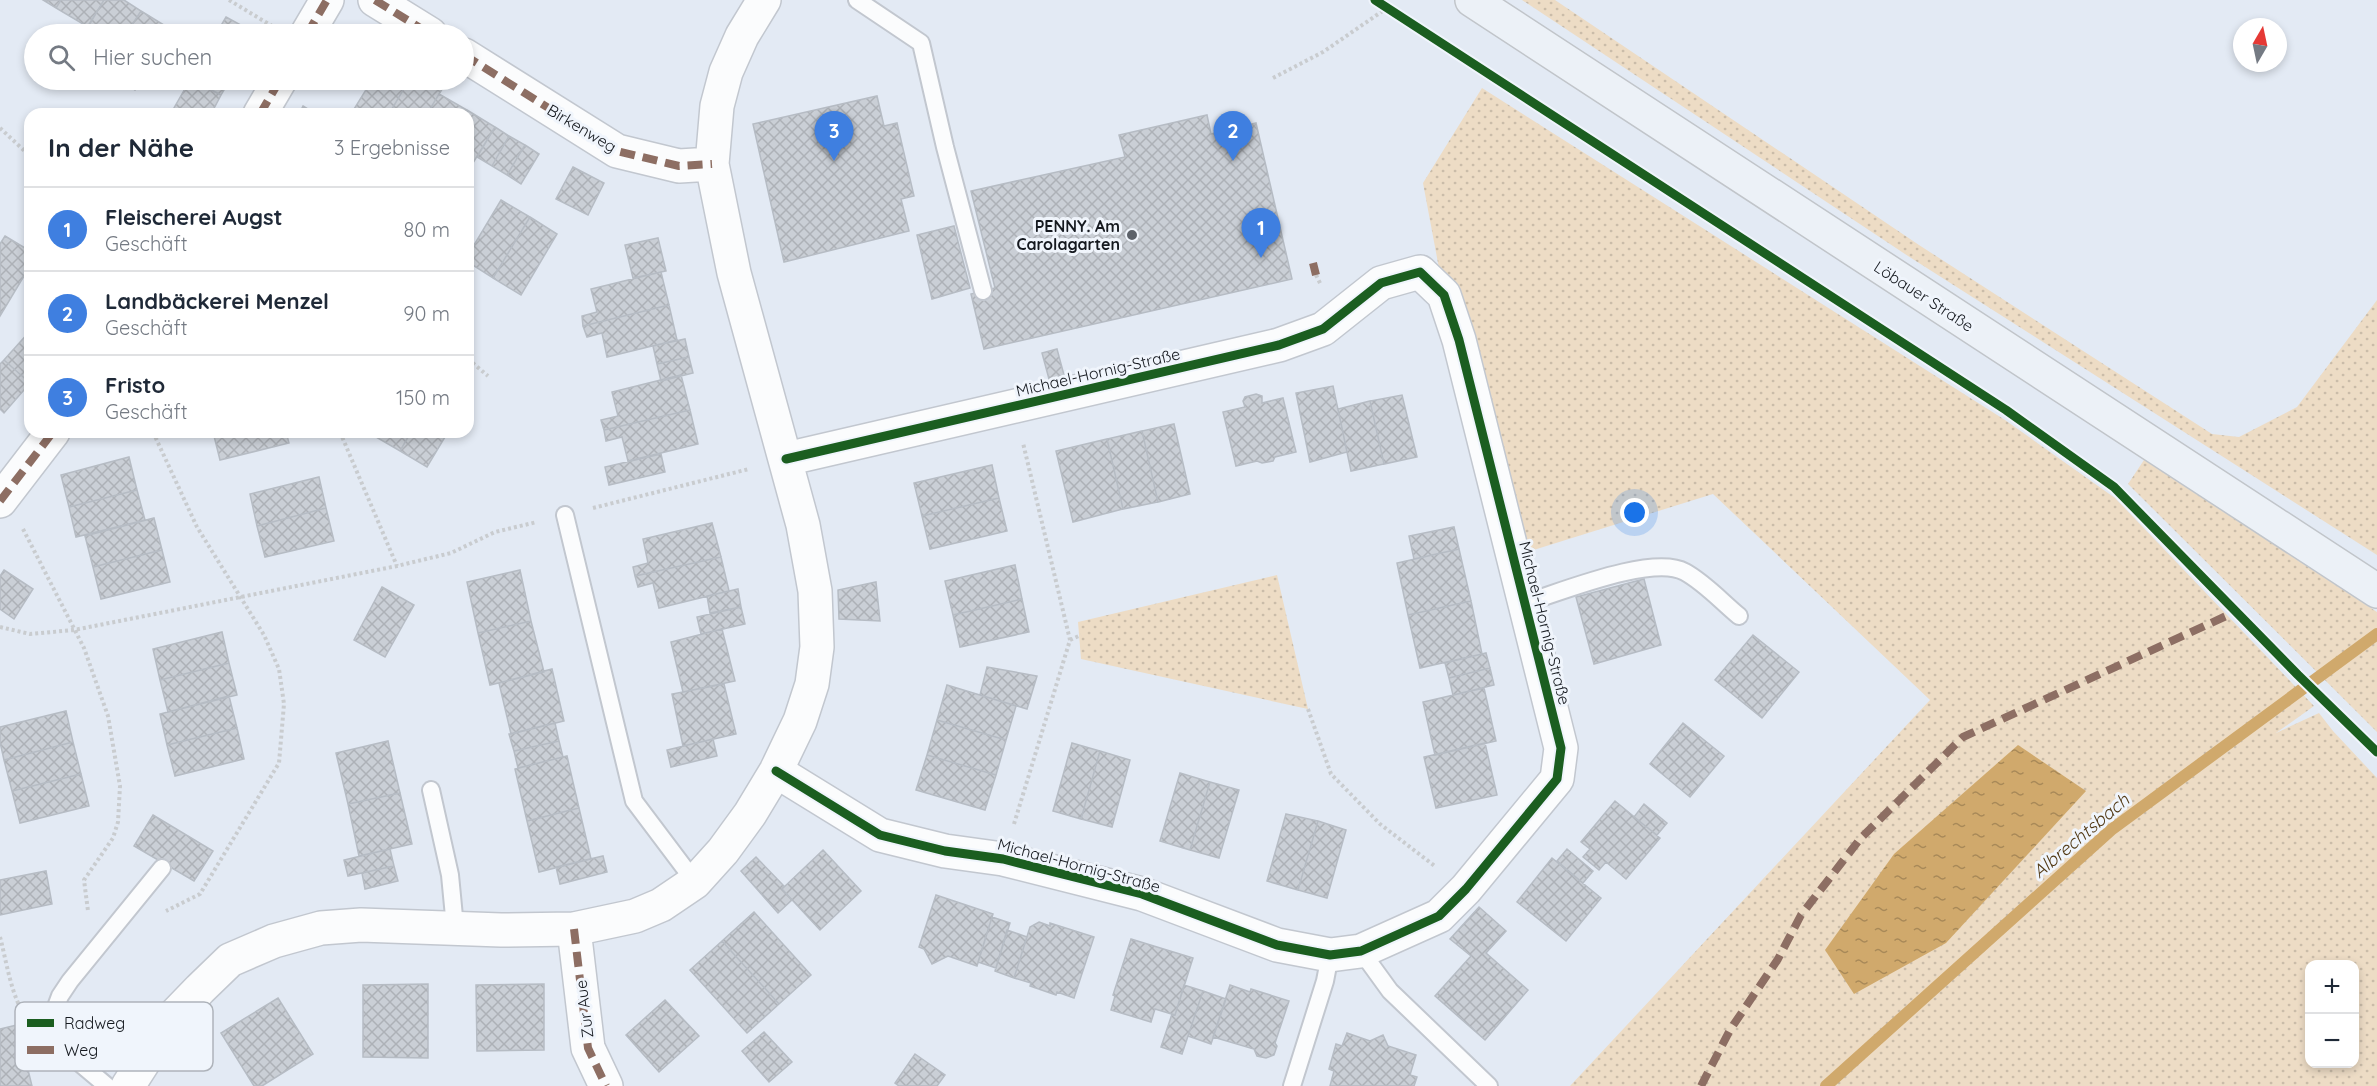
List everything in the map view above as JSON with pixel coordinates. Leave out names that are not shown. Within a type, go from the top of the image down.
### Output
[{"type":"main road","name":"Löbauer Straße","points":[[1472,0],[2373,588]]},
{"type":"street","points":[[300,24],[327,0]]},
{"type":"street","points":[[375,0],[414,24]]},
{"type":"street","points":[[188,1002],[230,960],[274,941],[321,928],[361,925],[501,930],[574,929],[635,916],[661,905],[695,882],[723,851],[750,814],[776,771],[800,721],[812,684],[817,647],[815,591],[803,525],[734,273],[712,164],[717,106],[726,72],[742,36],[764,0]]},
{"type":"street","name":"Birkenweg","points":[[474,61],[617,151],[678,166],[712,164]]},
{"type":"street","points":[[264,108],[274,90]]},
{"type":"street","name":"Michael-Hornig-Straße","points":[[776,771],[880,835],[945,850],[1003,859],[1142,894],[1277,945],[1345,953],[1439,916],[1466,889],[1557,779],[1561,748],[1459,340],[1444,295],[1420,272],[1381,283],[1323,329],[1279,345],[786,459]]},
{"type":"street","points":[[2,498],[48,438]]},
{"type":"street","name":"Zur Aue","points":[[574,929],[588,1048],[606,1086]]},
{"type":"street","points":[[128,1086],[138,1071]]},
{"type":"lane","points":[[857,0],[921,43],[945,147],[983,291]]},
{"type":"lane","points":[[565,515],[634,801],[695,882]]},
{"type":"lane","points":[[1525,603],[1627,571],[1671,566],[1686,572],[1739,615]]},
{"type":"lane","points":[[431,790],[450,875],[455,927]]},
{"type":"lane","points":[[58,1002],[70,981],[162,868]]},
{"type":"lane","points":[[1292,1086],[1325,981],[1345,953],[1390,991],[1489,1086]]},
{"type":"lane","points":[[90,1071],[108,1086]]},
{"type":"path","points":[[229,0],[276,24]]},
{"type":"path","points":[[1272,78],[1323,51],[1387,8]]},
{"type":"path","points":[[0,128],[24,150]]},
{"type":"path","points":[[474,364],[488,376]]},
{"type":"path","points":[[1003,859],[1070,640],[1014,407]]},
{"type":"path","points":[[126,912],[153,918],[200,894],[279,764],[284,704],[279,669],[264,635],[197,527],[156,438]]},
{"type":"path","points":[[343,438],[397,567]]},
{"type":"path","points":[[0,627],[30,634],[74,630],[397,567],[451,553],[495,532],[786,459]]},
{"type":"path","points":[[2,498],[84,648],[108,716],[120,786],[118,822],[112,838],[84,880],[84,893],[92,926],[102,942]]},
{"type":"path","points":[[1070,640],[1081,635]]},
{"type":"path","points":[[1308,710],[1331,774],[1380,824],[1466,889]]},
{"type":"path","points":[[0,938],[18,1002]]},
{"type":"shaded area","points":[[1522,0],[1555,0],[1919,245],[2212,434],[2239,437],[2297,407],[2377,300],[2377,555],[1908,256]]},
{"type":"shaded area","points":[[1482,88],[2005,420],[2115,498],[2314,706],[2276,733],[2319,713],[2377,778],[2377,1086],[1570,1086],[1930,700],[1713,494],[1514,556],[1444,295],[1423,183]]},
{"type":"shaded area","points":[[2144,460],[2377,612],[2377,732],[2128,484]]},
{"type":"shaded area","points":[[1277,575],[1308,709],[1081,659],[1078,622]]},
{"type":"water","points":[[2018,745],[2086,791],[1946,943],[1854,994],[1825,950],[1894,854]]},
{"type":"building","points":[[43,0],[61,0],[56,8]]},
{"type":"building","points":[[61,0],[104,0],[90,24],[83,24],[56,8]]},
{"type":"building","points":[[104,0],[124,0],[141,11],[133,24],[89,24]]},
{"type":"building","points":[[141,11],[162,24],[133,24]]},
{"type":"building","points":[[226,17],[239,24],[222,24]]},
{"type":"building","points":[[184,90],[211,90],[221,95],[214,108],[174,108]]},
{"type":"building","points":[[212,90],[224,90],[221,95]]},
{"type":"building","points":[[366,90],[403,90],[393,108],[355,108]]},
{"type":"building","points":[[403,90],[442,90],[431,108],[393,108]]},
{"type":"building","points":[[439,94],[464,108],[431,108]]},
{"type":"building","points":[[877,96],[884,126],[897,123],[914,196],[901,199],[909,231],[784,262],[753,124]]},
{"type":"building","points":[[474,114],[495,127],[474,161]]},
{"type":"building","name":"PENNY. Am Carolagarten","points":[[1207,115],[1211,134],[1256,123],[1292,279],[984,349],[971,294],[995,288],[971,191],[1125,157],[1119,135]]},
{"type":"building","points":[[495,127],[509,136],[492,166],[477,157]]},
{"type":"building","points":[[509,136],[525,145],[507,175],[492,166]]},
{"type":"building","points":[[525,145],[539,154],[521,184],[507,175]]},
{"type":"building","points":[[573,167],[604,183],[588,215],[556,199]]},
{"type":"building","points":[[501,200],[530,217],[493,278],[474,266],[474,245]]},
{"type":"building","points":[[530,217],[557,234],[521,295],[493,278]]},
{"type":"building","points":[[954,226],[970,288],[932,299],[917,235]]},
{"type":"building","points":[[5,236],[24,247],[24,276],[0,316],[0,244]]},
{"type":"building","points":[[658,238],[666,271],[633,278],[625,245]]},
{"type":"building","points":[[661,272],[669,305],[583,326],[582,316],[597,312],[591,289]]},
{"type":"building","points":[[669,305],[677,340],[607,357],[602,333],[587,337],[583,326]]},
{"type":"building","points":[[24,338],[24,378],[4,360]]},
{"type":"building","points":[[685,339],[689,357],[657,364],[653,346]]},
{"type":"building","points":[[1057,349],[1064,375],[1049,379],[1042,353]]},
{"type":"building","points":[[689,357],[693,373],[661,381],[657,364]]},
{"type":"building","points":[[4,360],[24,378],[24,390],[4,413],[0,409],[0,364]]},
{"type":"building","points":[[681,375],[690,410],[604,430],[601,420],[618,416],[612,392]]},
{"type":"building","points":[[1333,386],[1347,452],[1310,462],[1296,393]]},
{"type":"building","points":[[1256,394],[1262,396],[1262,403],[1283,398],[1296,452],[1275,457],[1273,461],[1262,463],[1257,461],[1236,466],[1223,412],[1245,407],[1243,401],[1245,397]]},
{"type":"building","points":[[1402,395],[1417,457],[1384,464],[1370,401]]},
{"type":"building","points":[[1370,401],[1384,464],[1351,471],[1338,409]]},
{"type":"building","points":[[690,410],[698,444],[628,461],[622,437],[606,441],[604,430]]},
{"type":"building","points":[[1174,424],[1190,494],[1158,502],[1142,431]]},
{"type":"building","points":[[1142,431],[1158,502],[1123,509],[1107,439]]},
{"type":"building","points":[[214,438],[288,438],[289,443],[220,460]]},
{"type":"building","points":[[378,438],[408,438],[400,451]]},
{"type":"building","points":[[408,438],[444,438],[427,467],[400,451]]},
{"type":"building","points":[[1107,439],[1123,509],[1073,522],[1056,451]]},
{"type":"building","points":[[661,454],[665,472],[609,485],[605,467]]},
{"type":"building","points":[[129,457],[137,490],[69,507],[61,475]]},
{"type":"building","points":[[992,465],[999,498],[922,516],[914,483]]},
{"type":"building","points":[[319,477],[326,508],[257,526],[250,494]]},
{"type":"building","points":[[137,490],[145,520],[76,537],[69,507]]},
{"type":"building","points":[[999,498],[1007,531],[930,549],[922,516]]},
{"type":"building","points":[[326,508],[334,541],[265,557],[257,526]]},
{"type":"building","points":[[154,518],[162,550],[93,567],[85,536]]},
{"type":"building","points":[[712,523],[721,557],[635,576],[633,567],[648,563],[643,539]]},
{"type":"building","points":[[1454,527],[1459,549],[1414,559],[1409,536]]},
{"type":"building","points":[[1459,549],[1471,601],[1408,615],[1397,563]]},
{"type":"building","points":[[162,550],[170,582],[101,599],[93,567]]},
{"type":"building","points":[[721,557],[729,591],[659,608],[653,583],[638,587],[635,576]]},
{"type":"building","points":[[1015,565],[1022,599],[953,615],[945,581]]},
{"type":"building","points":[[4,570],[33,589],[14,619],[0,609],[0,576]]},
{"type":"building","points":[[520,570],[531,621],[478,633],[467,582]]},
{"type":"building","points":[[1644,579],[1661,645],[1594,664],[1576,597]]},
{"type":"building","points":[[876,582],[880,621],[839,619],[838,590]]},
{"type":"building","points":[[382,587],[414,605],[385,657],[354,640]]},
{"type":"building","points":[[738,589],[741,607],[710,613],[707,596]]},
{"type":"building","points":[[1022,599],[1029,632],[960,647],[953,615]]},
{"type":"building","points":[[1471,601],[1482,654],[1420,668],[1408,615]]},
{"type":"building","points":[[741,607],[745,624],[701,634],[697,617]]},
{"type":"building","points":[[531,621],[544,672],[490,685],[478,633]]},
{"type":"building","points":[[722,629],[735,681],[683,692],[671,642]]},
{"type":"building","points":[[222,632],[229,663],[160,680],[153,649]]},
{"type":"building","points":[[1753,635],[1799,672],[1762,718],[1715,680]]},
{"type":"building","points":[[1486,653],[1490,668],[1449,678],[1445,663]]},
{"type":"building","points":[[229,663],[237,695],[168,712],[160,680]]},
{"type":"building","points":[[987,667],[1037,676],[1027,709],[980,695]]},
{"type":"building","points":[[1490,668],[1494,685],[1453,695],[1449,678]]},
{"type":"building","points":[[552,669],[564,721],[511,734],[499,683]]},
{"type":"building","points":[[724,684],[736,734],[683,746],[672,694]]},
{"type":"building","points":[[947,685],[1016,706],[1006,740],[937,720]]},
{"type":"building","points":[[1484,688],[1496,741],[1435,755],[1423,702]]},
{"type":"building","points":[[229,696],[237,728],[167,745],[160,714]]},
{"type":"building","points":[[66,711],[73,742],[4,760],[0,742],[0,727]]},
{"type":"building","points":[[937,720],[1006,740],[996,775],[927,755]]},
{"type":"building","points":[[555,723],[559,741],[514,751],[509,734]]},
{"type":"building","points":[[1683,723],[1724,756],[1690,797],[1650,764]]},
{"type":"building","points":[[237,728],[244,759],[175,776],[167,745]]},
{"type":"building","points":[[713,739],[717,756],[671,767],[667,750]]},
{"type":"building","points":[[388,741],[400,793],[348,804],[336,753]]},
{"type":"building","points":[[559,741],[563,757],[518,768],[514,751]]},
{"type":"building","points":[[73,742],[81,774],[12,791],[4,760]]},
{"type":"building","points":[[1072,743],[1100,751],[1081,819],[1053,811]]},
{"type":"building","points":[[1485,743],[1497,795],[1436,808],[1424,757]]},
{"type":"building","points":[[1100,751],[1130,760],[1112,827],[1081,819]]},
{"type":"building","points":[[927,755],[996,775],[985,810],[916,790]]},
{"type":"building","points":[[567,756],[579,808],[527,821],[515,769]]},
{"type":"building","points":[[1180,773],[1210,782],[1190,850],[1160,841]]},
{"type":"building","points":[[81,774],[89,806],[20,823],[12,791]]},
{"type":"building","points":[[1210,782],[1239,790],[1219,858],[1190,850]]},
{"type":"building","points":[[400,793],[412,844],[359,856],[348,804]]},
{"type":"building","points":[[1615,801],[1660,838],[1626,879],[1606,862],[1599,870],[1583,857],[1590,849],[1581,842]]},
{"type":"building","points":[[1644,804],[1667,823],[1657,835],[1634,817]]},
{"type":"building","points":[[579,808],[591,859],[539,872],[527,821]]},
{"type":"building","points":[[1286,814],[1318,821],[1298,890],[1267,881]]},
{"type":"building","points":[[153,815],[213,851],[194,881],[134,846]]},
{"type":"building","points":[[1318,821],[1346,830],[1327,898],[1298,890]]},
{"type":"building","points":[[390,849],[394,866],[348,876],[344,860]]},
{"type":"building","points":[[1567,849],[1593,871],[1583,883],[1557,861]]},
{"type":"building","points":[[823,850],[861,891],[820,930],[782,889]]},
{"type":"building","points":[[603,856],[607,872],[560,884],[556,867]]},
{"type":"building","points":[[756,857],[784,886],[782,889],[792,900],[778,913],[741,871]]},
{"type":"building","points":[[1552,858],[1601,898],[1566,941],[1517,902]]},
{"type":"building","points":[[394,866],[398,881],[365,889],[362,873]]},
{"type":"building","points":[[46,871],[52,904],[0,915],[0,880]]},
{"type":"building","points":[[936,895],[993,914],[977,966],[948,956],[932,964],[924,949],[919,947]]},
{"type":"building","points":[[1479,907],[1506,931],[1486,953],[1528,990],[1485,1040],[1435,996],[1471,956],[1450,939]]},
{"type":"building","points":[[754,912],[811,975],[779,1004],[722,941]]},
{"type":"building","points":[[992,917],[1010,923],[996,968],[978,962]]},
{"type":"building","points":[[1039,922],[1050,926],[1050,923],[1094,937],[1074,998],[1057,992],[1056,995],[1014,978],[1030,927]]},
{"type":"building","points":[[1007,930],[1027,937],[1014,978],[995,971]]},
{"type":"building","points":[[1131,939],[1193,958],[1175,1015],[1155,1009],[1151,1022],[1111,1010],[1115,996],[1113,995]]},
{"type":"building","points":[[722,941],[779,1004],[747,1033],[690,970]]},
{"type":"building","points":[[428,984],[428,1058],[363,1057],[363,985]]},
{"type":"building","points":[[544,984],[544,1050],[477,1051],[476,985]]},
{"type":"building","points":[[1184,985],[1203,991],[1182,1054],[1161,1047],[1172,1014],[1175,1015]]},
{"type":"building","points":[[1230,985],[1289,1001],[1275,1043],[1277,1046],[1274,1055],[1266,1058],[1257,1056],[1254,1049],[1213,1037]]},
{"type":"building","points":[[1203,991],[1226,999],[1211,1044],[1188,1036]]},
{"type":"building","points":[[278,998],[313,1054],[262,1086],[254,1086],[221,1033]]},
{"type":"building","points":[[665,1000],[699,1036],[659,1072],[626,1035]]},
{"type":"building","points":[[15,1025],[15,1071],[28,1071],[32,1086],[0,1086],[0,1029]]},
{"type":"building","points":[[764,1032],[792,1062],[769,1082],[742,1051]]},
{"type":"building","points":[[1347,1033],[1370,1041],[1383,1035],[1388,1046],[1416,1055],[1410,1075],[1417,1077],[1414,1086],[1330,1086],[1334,1071],[1329,1069],[1336,1044],[1342,1046]]},
{"type":"building","points":[[915,1054],[945,1075],[937,1086],[899,1086],[895,1083]]},
{"type":"waterway","name":"Albrechtsbach","points":[[1826,1086],[2111,830],[2377,634]]},
{"type":"marked path","points":[[313,24],[327,0]]},
{"type":"marked path","points":[[375,0],[414,24]]},
{"type":"marked path","points":[[474,61],[617,151],[679,166],[712,164]]},
{"type":"marked path","points":[[264,108],[274,90]]},
{"type":"marked path","points":[[1313,263],[1316,275]]},
{"type":"marked path","points":[[0,501],[48,438]]},
{"type":"marked path","points":[[1701,1086],[1730,1030],[1778,959],[1801,915],[1860,839],[1963,737],[2237,611]]},
{"type":"marked path","points":[[574,929],[588,1048],[606,1086]]},
{"type":"cycle path","points":[[1375,0],[2006,410],[2114,487],[2298,675],[2377,752]]},
{"type":"cycle path","points":[[776,771],[880,835],[945,851],[1003,859],[1142,894],[1277,945],[1330,955],[1361,951],[1439,916],[1466,889],[1557,779],[1561,748],[1459,340],[1444,295],[1420,272],[1381,283],[1323,329],[1279,345],[786,459]]},
{"type":"place","name":"Fristo","points":[[834,161]]},
{"type":"place","name":"Landbäckerei Menzel","points":[[1233,161]]},
{"type":"place","name":"PENNY. Am Carolagarten","points":[[1132,235]]},
{"type":"place","name":"Fleischerei Augst","points":[[1261,258]]}]
